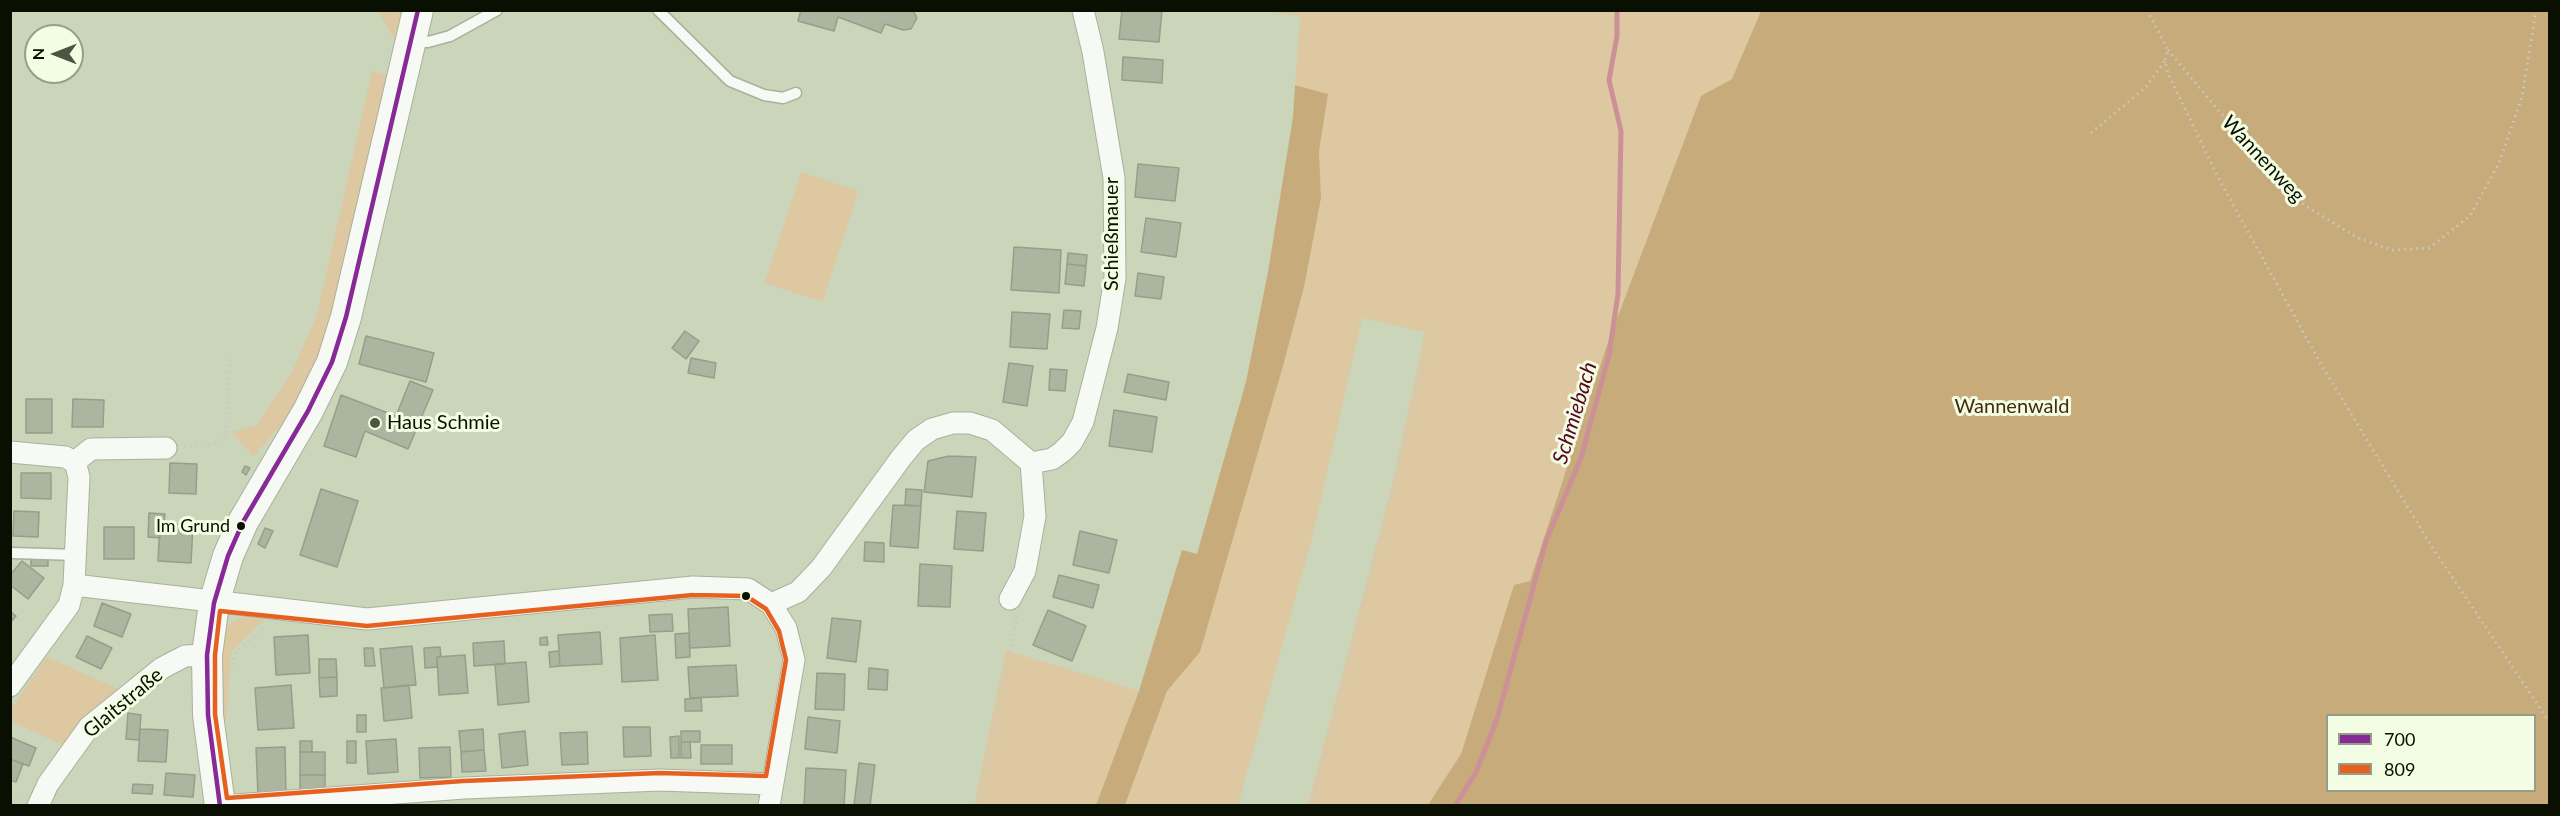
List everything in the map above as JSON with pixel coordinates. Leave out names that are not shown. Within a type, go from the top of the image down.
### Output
[{"type":"street","points":[[418,10],[346,317],[332,362],[308,411],[243,522],[228,556],[214,603],[207,655],[208,715],[221,806],[464,788],[660,780],[771,784]]},
{"type":"street","name":"Schießmauer","points":[[1031,463],[1052,459],[1062,452],[1072,442],[1083,422],[1107,328],[1115,278],[1116,216],[1112,167],[1093,52],[1083,10]]},
{"type":"street","points":[[771,604],[798,592],[821,568],[916,440],[932,429],[953,423],[970,423],[992,430],[1031,463],[1035,516],[1025,571],[1010,599]]},
{"type":"street","points":[[75,462],[91,449],[166,448]]},
{"type":"street","points":[[10,452],[65,457],[75,462],[79,477],[77,555],[69,605],[10,686]]},
{"type":"street","points":[[74,585],[273,610],[367,619],[693,587],[748,589],[771,604],[786,628],[794,660],[768,806]]},
{"type":"street","name":"Glaitstraße","points":[[38,806],[48,784],[89,727],[162,668],[185,656],[207,655]]},
{"type":"lane","points":[[411,41],[428,42],[450,36],[496,10]]},
{"type":"lane","points":[[658,10],[730,81],[764,95],[783,98],[796,93]]},
{"type":"lane","points":[[13,553],[77,555]]},
{"type":"path","name":"Wannenweg","points":[[2147,10],[2168,50],[2218,110],[2304,205],[2358,238],[2391,250],[2429,248],[2469,216],[2499,163],[2522,97],[2536,10]]},
{"type":"path","points":[[2091,134],[2146,87],[2165,61],[2168,50]]},
{"type":"path","points":[[2165,61],[2168,74],[2220,181],[2322,366],[2430,544],[2550,723]]},
{"type":"path","points":[[1312,806],[1434,325]]},
{"type":"path","points":[[166,448],[211,445],[225,438],[230,356]]},
{"type":"path","points":[[981,806],[1018,607],[1010,599]]},
{"type":"path","points":[[232,674],[234,654],[272,618],[273,610]]},
{"type":"shaded area","points":[[378,11],[406,11],[397,44]]},
{"type":"shaded area","points":[[1267,11],[1761,11],[1732,79],[1701,96],[1606,348],[1530,581],[1514,585],[1461,754],[1428,805],[1308,805],[1393,481],[1425,332],[1362,318],[1313,534],[1238,805],[1125,806],[1167,691],[1200,651],[1283,366],[1304,287],[1321,198],[1319,151],[1328,94],[1295,85],[1300,16]]},
{"type":"shaded area","points":[[372,71],[386,75],[364,195],[330,337],[297,406],[253,457],[232,432],[257,425],[293,370],[317,315]]},
{"type":"shaded area","points":[[801,172],[858,191],[823,302],[765,283]]},
{"type":"shaded area","points":[[243,617],[265,619],[231,652],[225,730],[222,730],[218,670],[225,627]]},
{"type":"shaded area","points":[[1006,650],[1139,691],[1096,805],[974,806]]},
{"type":"shaded area","points":[[47,657],[120,690],[104,700],[67,747],[11,721],[11,710]]},
{"type":"green space","name":"Wannenwald","points":[[1761,11],[2549,11],[2549,805],[1428,805],[1461,754],[1514,585],[1530,581],[1606,348],[1701,96],[1732,79]]},
{"type":"green space","points":[[1295,85],[1328,94],[1319,151],[1321,198],[1304,287],[1283,366],[1200,652],[1167,691],[1125,805],[1096,805],[1139,691],[1182,550],[1197,554],[1246,382],[1268,272],[1293,117]]},
{"type":"building","points":[[801,10],[913,10],[917,18],[911,29],[903,30],[885,24],[881,33],[838,17],[834,31],[798,21]]},
{"type":"building","points":[[1122,10],[1162,10],[1159,42],[1119,39]]},
{"type":"building","points":[[1123,57],[1163,60],[1162,83],[1122,80]]},
{"type":"building","points":[[1138,164],[1179,168],[1175,201],[1135,197]]},
{"type":"building","points":[[1146,218],[1181,223],[1176,257],[1141,252]]},
{"type":"building","points":[[1014,247],[1061,250],[1059,293],[1011,290]]},
{"type":"building","points":[[1068,253],[1087,255],[1086,266],[1067,264]]},
{"type":"building","points":[[1067,264],[1086,266],[1084,286],[1065,284]]},
{"type":"building","points":[[1138,273],[1164,277],[1161,299],[1135,296]]},
{"type":"building","points":[[1064,310],[1081,311],[1079,329],[1062,328]]},
{"type":"building","points":[[1012,312],[1050,314],[1047,349],[1010,347]]},
{"type":"building","points":[[685,331],[699,341],[686,359],[672,348]]},
{"type":"building","name":"Haus Schmie","points":[[366,336],[434,353],[426,382],[359,364]]},
{"type":"building","points":[[691,358],[716,363],[714,378],[688,373]]},
{"type":"building","points":[[1009,363],[1033,366],[1027,406],[1003,402]]},
{"type":"building","points":[[1050,369],[1067,370],[1065,391],[1049,390]]},
{"type":"building","points":[[1128,374],[1169,382],[1166,400],[1124,392]]},
{"type":"building","name":"Haus Schmie","points":[[410,381],[433,390],[408,449],[365,431],[356,457],[324,446],[341,395],[396,416]]},
{"type":"building","points":[[26,399],[52,399],[52,433],[26,433]]},
{"type":"building","points":[[73,399],[104,400],[103,427],[72,427]]},
{"type":"building","points":[[1114,410],[1157,417],[1152,452],[1109,446]]},
{"type":"building","points":[[949,456],[976,457],[972,497],[924,492],[928,461]]},
{"type":"building","points":[[170,463],[197,464],[196,494],[169,493]]},
{"type":"building","points":[[245,466],[250,468],[246,475],[242,472]]},
{"type":"building","points":[[21,473],[51,473],[51,499],[21,498]]},
{"type":"building","points":[[321,489],[358,501],[337,567],[300,555]]},
{"type":"building","points":[[906,489],[922,490],[921,506],[905,505]]},
{"type":"building","points":[[893,505],[921,506],[918,548],[890,546]]},
{"type":"building","points":[[14,511],[39,512],[38,537],[13,536]]},
{"type":"building","points":[[957,511],[986,513],[983,551],[954,549]]},
{"type":"building","points":[[149,513],[165,514],[164,523],[160,523],[160,538],[148,537]]},
{"type":"building","points":[[160,523],[193,525],[191,563],[158,561]]},
{"type":"building","points":[[104,527],[134,527],[134,559],[104,559]]},
{"type":"building","points":[[265,528],[273,531],[265,548],[258,544]]},
{"type":"building","points":[[1080,531],[1117,540],[1109,573],[1073,565]]},
{"type":"building","points":[[865,542],[884,543],[884,562],[864,561]]},
{"type":"building","points":[[31,558],[48,558],[48,566],[31,566]]},
{"type":"building","points":[[22,561],[44,578],[28,599],[10,585],[10,575]]},
{"type":"building","points":[[920,564],[952,566],[950,607],[918,606]]},
{"type":"building","points":[[1059,575],[1099,585],[1093,608],[1053,597]]},
{"type":"building","points":[[102,603],[131,614],[122,637],[94,626]]},
{"type":"building","points":[[728,607],[730,646],[690,648],[688,609]]},
{"type":"building","points":[[1048,610],[1086,626],[1072,661],[1033,645]]},
{"type":"building","points":[[10,611],[16,616],[10,623]]},
{"type":"building","points":[[672,614],[673,631],[650,632],[649,615]]},
{"type":"building","points":[[832,618],[861,621],[856,662],[827,658]]},
{"type":"building","points":[[600,632],[602,664],[560,666],[558,635]]},
{"type":"building","points":[[689,633],[690,657],[676,658],[675,634]]},
{"type":"building","points":[[308,635],[310,673],[276,675],[274,637]]},
{"type":"building","points":[[655,635],[658,680],[622,682],[620,638]]},
{"type":"building","points":[[87,636],[112,648],[101,669],[76,657]]},
{"type":"building","points":[[547,637],[548,645],[540,645],[540,638]]},
{"type":"building","points":[[504,641],[505,664],[474,666],[473,643]]},
{"type":"building","points":[[412,646],[416,685],[384,688],[380,649]]},
{"type":"building","points":[[440,647],[441,656],[437,657],[437,667],[425,668],[424,648]]},
{"type":"building","points":[[364,648],[373,648],[375,666],[365,666]]},
{"type":"building","points":[[559,651],[560,666],[550,667],[549,652]]},
{"type":"building","points":[[465,655],[468,693],[439,695],[437,657]]},
{"type":"building","points":[[319,659],[336,659],[337,677],[319,678]]},
{"type":"building","points":[[526,662],[529,702],[498,705],[495,664]]},
{"type":"building","points":[[736,665],[738,696],[690,698],[688,667]]},
{"type":"building","points":[[869,668],[888,670],[887,690],[868,689]]},
{"type":"building","points":[[817,673],[845,674],[844,710],[815,709]]},
{"type":"building","points":[[337,677],[337,696],[320,697],[319,678]]},
{"type":"building","points":[[291,685],[294,728],[258,730],[255,688]]},
{"type":"building","points":[[409,685],[412,718],[384,721],[381,688]]},
{"type":"building","points":[[701,698],[702,711],[685,711],[685,699]]},
{"type":"building","points":[[128,713],[141,715],[139,740],[126,739]]},
{"type":"building","points":[[357,715],[366,715],[366,732],[357,732]]},
{"type":"building","points":[[808,717],[840,721],[837,753],[805,749]]},
{"type":"building","points":[[623,727],[650,727],[651,756],[624,757]]},
{"type":"building","points":[[140,729],[168,730],[166,762],[138,761]]},
{"type":"building","points":[[483,729],[484,750],[461,752],[459,731]]},
{"type":"building","points":[[525,731],[528,765],[502,768],[499,734]]},
{"type":"building","points":[[681,731],[700,731],[700,742],[681,742]]},
{"type":"building","points":[[587,732],[588,764],[562,765],[560,733]]},
{"type":"building","points":[[679,736],[679,758],[671,758],[670,737]]},
{"type":"building","points":[[10,737],[36,748],[29,766],[10,759]]},
{"type":"building","points":[[396,739],[398,772],[368,774],[366,741]]},
{"type":"building","points":[[300,741],[312,741],[312,752],[300,752]]},
{"type":"building","points":[[347,741],[356,741],[356,763],[347,763]]},
{"type":"building","points":[[681,742],[690,742],[691,758],[681,758]]},
{"type":"building","points":[[701,745],[732,745],[732,764],[701,764]]},
{"type":"building","points":[[285,747],[286,794],[258,795],[256,748]]},
{"type":"building","points":[[450,747],[451,777],[420,778],[419,748]]},
{"type":"building","points":[[484,750],[486,771],[462,772],[461,752]]},
{"type":"building","points":[[300,752],[325,752],[325,775],[300,775]]},
{"type":"building","points":[[10,759],[23,764],[16,782],[10,780]]},
{"type":"building","points":[[859,763],[875,765],[870,806],[854,806]]},
{"type":"building","points":[[806,768],[846,770],[844,806],[804,806]]},
{"type":"building","points":[[166,773],[195,775],[193,797],[164,795]]},
{"type":"building","points":[[300,775],[325,775],[325,790],[300,790]]},
{"type":"building","points":[[133,784],[153,785],[152,794],[132,793]]},
{"type":"waterway","name":"Schmiebach","points":[[1455,806],[1476,772],[1497,719],[1546,541],[1581,458],[1609,355],[1618,294],[1621,131],[1609,80],[1617,36],[1617,10]]},
{"type":"transit line","name":"700","points":[[220,806],[208,715],[207,655],[214,603],[228,556],[243,522],[308,411],[332,362],[346,317],[418,10]]},
{"type":"transit line","name":"809","points":[[693,595],[746,596],[766,609],[779,631],[786,660],[766,776],[660,773],[463,781],[227,798],[215,714],[215,655],[220,611],[367,626],[693,595]]},
{"type":"place","name":"Haus Schmie","points":[[375,423]]},
{"type":"place","name":"Im Grund","points":[[241,526]]}]
